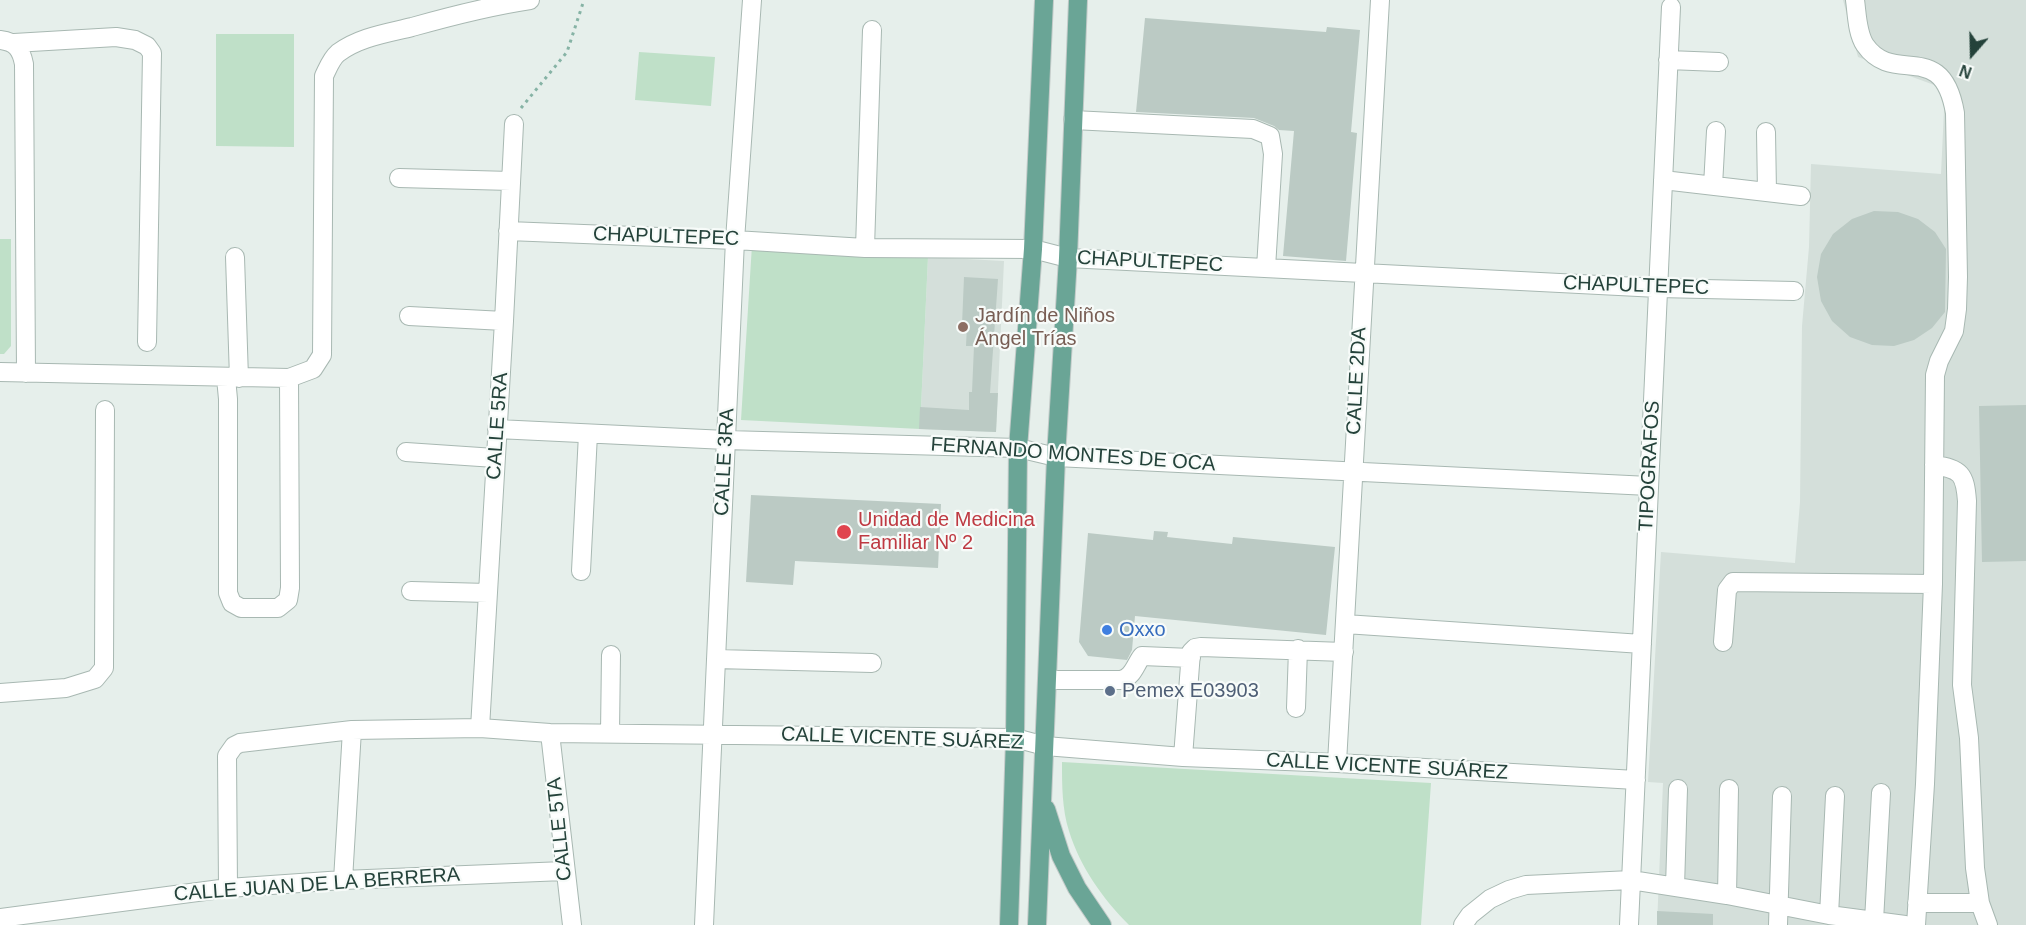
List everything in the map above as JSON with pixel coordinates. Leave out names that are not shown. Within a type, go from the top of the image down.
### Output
[{"type":"main road","points":[[1010,925],[1015,738],[1018,448],[1033,249],[1044,0]]},
{"type":"main road","points":[[1037,925],[1078,0]]},
{"type":"main road","points":[[1043,798],[1061,856],[1077,888],[1102,925]]},
{"type":"street","points":[[0,372],[289,378],[313,369],[322,355],[324,76],[329,63],[336,54],[368,38],[491,6],[530,0]]},
{"type":"street","name":"CALLE 3RA","points":[[704,925],[735,240],[752,0]]},
{"type":"street","name":"CALLE 2DA","points":[[1337,763],[1380,0]]},
{"type":"street","points":[[1855,0],[1861,37],[1870,51],[1886,61],[1932,69],[1940,75],[1952,96],[1955,113],[1957,309],[1954,332],[1935,375],[1933,584],[1925,784],[1916,925]]},
{"type":"street","name":"TIPOGRAFOS","points":[[1629,925],[1671,7]]},
{"type":"street","points":[[865,248],[872,30]]},
{"type":"street","points":[[7,41],[116,37],[135,40],[147,46],[152,52],[147,342]]},
{"type":"street","points":[[7,41],[21,50],[24,64],[27,373]]},
{"type":"street","points":[[1668,60],[1719,62]]},
{"type":"street","points":[[1073,120],[1253,129],[1270,136],[1273,154],[1266,268]]},
{"type":"street","name":"CALLE 5RA","points":[[480,728],[514,124]]},
{"type":"street","points":[[1713,186],[1716,131]]},
{"type":"street","points":[[1766,132],[1767,192]]},
{"type":"street","points":[[399,178],[511,181]]},
{"type":"street","points":[[1663,180],[1801,196]]},
{"type":"street","name":"CHAPULTEPEC","points":[[508,231],[735,240],[865,248],[1033,249],[1068,258],[1658,288],[1794,291]]},
{"type":"street","points":[[235,257],[232,378],[228,399],[228,593],[232,603],[241,608],[278,608],[288,600],[290,588],[289,378]]},
{"type":"street","points":[[409,316],[504,321]]},
{"type":"street","points":[[0,693],[66,688],[87,683],[95,679],[105,668],[105,410]]},
{"type":"street","name":"FERNANDO MONTES DE OCA","points":[[497,429],[726,440],[1018,448],[1056,457],[1649,486]]},
{"type":"street","points":[[580,571],[588,434]]},
{"type":"street","points":[[406,452],[495,458]]},
{"type":"street","points":[[1934,465],[1953,469],[1964,477],[1966,483],[1962,685],[1969,738],[1975,868],[1980,903],[1988,925]]},
{"type":"street","points":[[1723,642],[1727,590],[1733,582],[1933,584]]},
{"type":"street","points":[[411,591],[488,593]]},
{"type":"street","points":[[1345,624],[1642,644]]},
{"type":"street","points":[[1183,757],[1191,652],[1195,648],[1344,652]]},
{"type":"street","points":[[1296,708],[1298,649]]},
{"type":"street","points":[[610,733],[611,655]]},
{"type":"street","points":[[1048,680],[1121,680],[1127,679],[1142,656],[1191,658]]},
{"type":"street","points":[[716,659],[872,663]]},
{"type":"street","name":"CALLE VICENTE SUÁREZ","points":[[228,888],[227,756],[234,746],[240,743],[352,730],[480,728],[550,733],[1015,738],[1045,746],[1183,757],[1337,763],[1636,780]]},
{"type":"street","points":[[343,880],[352,730]]},
{"type":"street","name":"CALLE 5TA","points":[[550,733],[564,871],[572,925]]},
{"type":"street","points":[[1675,887],[1678,789]]},
{"type":"street","points":[[1727,895],[1729,789]]},
{"type":"street","points":[[1874,921],[1881,793]]},
{"type":"street","points":[[1778,925],[1782,796]]},
{"type":"street","points":[[1829,915],[1835,796]]},
{"type":"street","name":"CALLE JUAN DE LA BERRERA","points":[[0,918],[228,888],[343,880],[564,871]]},
{"type":"street","points":[[1463,925],[1470,915],[1490,899],[1526,885],[1631,880],[1779,904],[1829,915],[1905,925]]},
{"type":"street","points":[[1917,903],[1980,903]]},
{"type":"path","points":[[514,124],[519,111],[567,52],[584,0]]},
{"type":"shaded area","points":[[1843,0],[2026,0],[2026,925],[1657,925],[1663,783],[1648,782],[1661,552],[1795,563],[1800,502],[1802,326],[1809,247],[1811,164],[1941,174],[1945,89],[1858,57]]},
{"type":"shaded area","name":"Jardín de Niños Ángel Trías","points":[[928,257],[1004,261],[996,432],[920,429]]},
{"type":"green space","points":[[216,34],[294,34],[294,147],[216,146]]},
{"type":"green space","points":[[639,52],[715,57],[711,106],[635,100]]},
{"type":"green space","points":[[0,239],[11,239],[11,346],[4,354],[0,354]]},
{"type":"green space","points":[[752,245],[928,257],[920,429],[741,420]]},
{"type":"green space","points":[[1062,762],[1431,783],[1421,925],[1129,925],[1093,882],[1079,857],[1067,823],[1062,788]]},
{"type":"building","points":[[1145,18],[1326,32],[1327,27],[1360,30],[1351,132],[1357,133],[1346,261],[1283,256],[1294,131],[1279,130],[1254,118],[1136,112]]},
{"type":"building","points":[[1874,211],[1898,212],[1918,219],[1935,232],[1946,249],[1945,312],[1932,328],[1914,340],[1894,346],[1872,345],[1850,337],[1832,321],[1821,301],[1817,277],[1821,254],[1833,234],[1852,219]]},
{"type":"building","points":[[964,277],[998,279],[990,393],[998,393],[996,432],[919,429],[920,407],[969,410],[974,346],[966,346],[967,325],[962,325]]},
{"type":"building","points":[[2026,405],[2026,561],[1982,562],[1979,406]]},
{"type":"building","name":"Unidad de Medicina Familiar Nº 2","points":[[751,495],[941,504],[938,568],[795,561],[793,585],[746,582]]},
{"type":"building","points":[[1154,531],[1168,532],[1167,537],[1232,544],[1233,537],[1335,547],[1326,635],[1135,616],[1132,650],[1127,660],[1088,656],[1079,642],[1088,533],[1153,540]]},
{"type":"building","points":[[1657,911],[1713,914],[1713,925],[1657,925]]},
{"type":"place","name":"Jardín de Niños Ángel Trías","points":[[963,327]]},
{"type":"place","name":"Unidad de Medicina Familiar Nº 2","points":[[844,532]]},
{"type":"place","name":"Oxxo","points":[[1107,630]]},
{"type":"place","name":"Pemex E03903","points":[[1110,691]]}]
